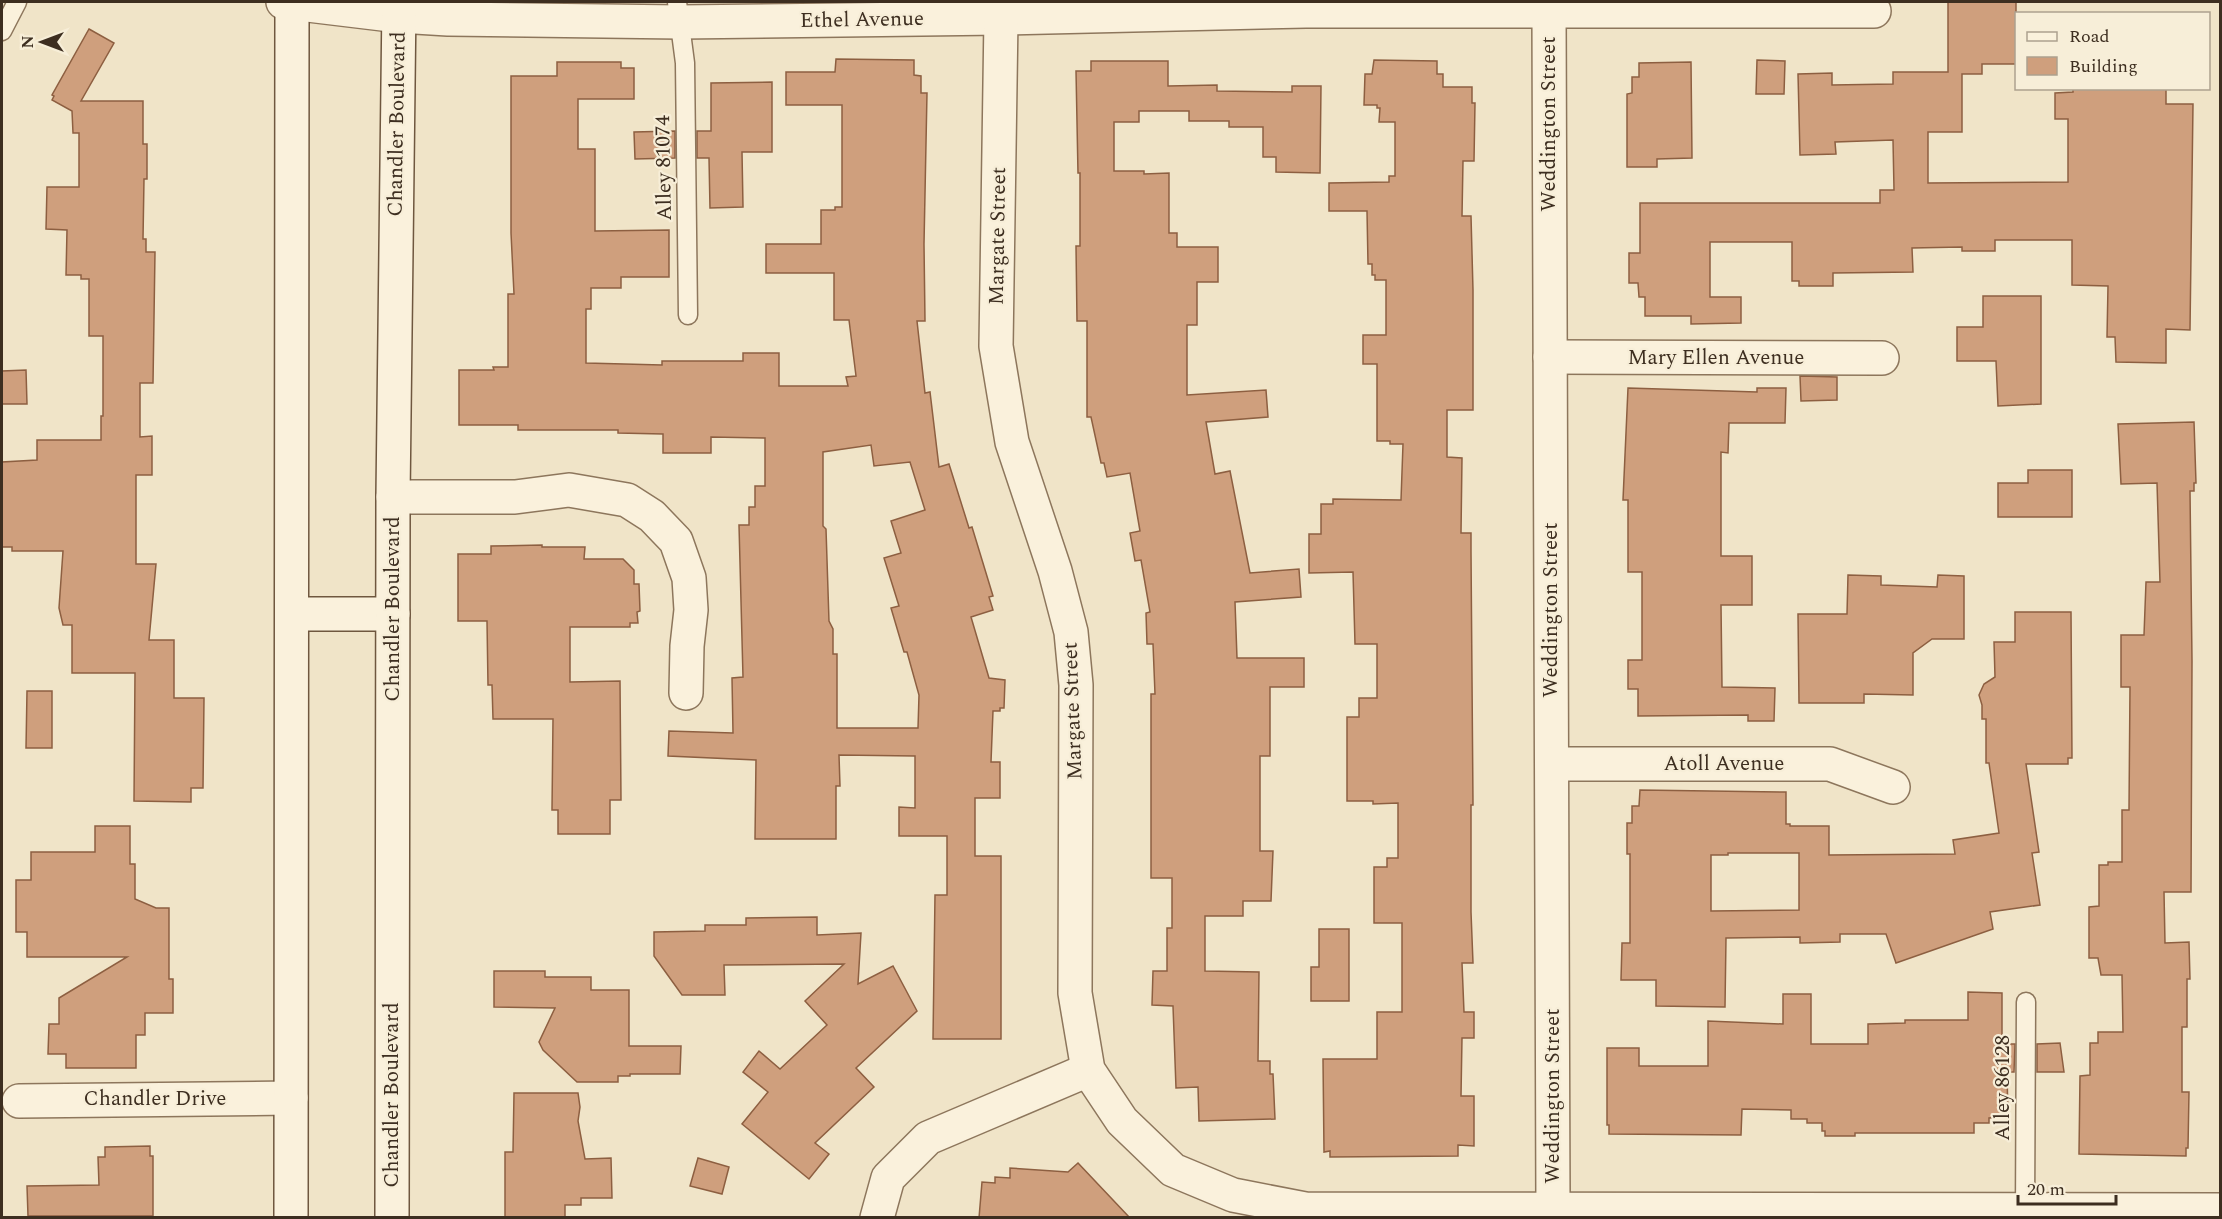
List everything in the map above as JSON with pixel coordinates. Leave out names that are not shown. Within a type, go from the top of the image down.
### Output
[{"type":"street","name":"Ethel Avenue","points":[[289,2],[399,9],[448,19],[679,12],[1001,18],[1306,6],[1548,11],[1679,6],[1874,11]]},
{"type":"street","points":[[289,2],[292,614],[291,1218]]},
{"type":"street","name":"Chandler Boulevard","points":[[392,1218],[393,497],[399,9]]},
{"type":"street","name":"Weddington Street","points":[[1548,11],[1553,1209]]},
{"type":"street","name":"Margate Street","points":[[1001,18],[996,346],[1012,442],[1055,571],[1071,632],[1076,685],[1075,993],[1088,1070]]},
{"type":"street","name":"Mary Ellen Avenue","points":[[1550,357],[1882,358]]},
{"type":"street","points":[[393,497],[515,497],[569,490],[627,500],[652,516],[676,541],[689,578],[691,610],[687,646],[686,693]]},
{"type":"street","points":[[292,614],[393,614]]},
{"type":"street","name":"Atoll Avenue","points":[[1552,764],[1830,764],[1893,787]]},
{"type":"street","points":[[877,1218],[888,1178],[928,1138],[1088,1070],[1122,1121],[1173,1170],[1233,1195],[1305,1213],[1553,1209],[1791,1213],[2220,1210]]},
{"type":"street","name":"Chandler Drive","points":[[19,1101],[291,1098]]},
{"type":"lane","points":[[2,31],[17,2]]},
{"type":"lane","name":"Alley 81074","points":[[679,12],[685,63],[688,315]]},
{"type":"lane","name":"Alley 86128","points":[[2025,1213],[2026,1002]]},
{"type":"building","points":[[1948,2],[2016,2],[2015,64],[1982,64],[1982,74],[1962,74],[1962,132],[1928,132],[1928,183],[2068,182],[2068,119],[2055,119],[2055,93],[2073,92],[2073,90],[2166,90],[2166,104],[2193,104],[2190,330],[2166,329],[2166,363],[2116,362],[2115,337],[2107,337],[2108,286],[2072,285],[2072,240],[1995,240],[1995,251],[1962,251],[1962,247],[1912,248],[1913,272],[1833,273],[1833,286],[1799,286],[1799,281],[1792,281],[1792,242],[1710,242],[1710,297],[1741,297],[1741,323],[1691,324],[1691,316],[1645,316],[1645,297],[1639,297],[1638,283],[1629,283],[1629,253],[1640,253],[1640,203],[1880,203],[1880,190],[1894,190],[1893,140],[1835,142],[1836,154],[1800,155],[1798,74],[1832,73],[1832,85],[1893,84],[1893,72],[1948,72]]},
{"type":"building","points":[[89,29],[114,43],[81,101],[143,101],[143,144],[147,144],[147,179],[144,179],[143,239],[146,239],[146,252],[155,252],[153,383],[140,383],[140,437],[152,436],[152,475],[136,475],[136,564],[156,564],[149,640],[174,640],[174,698],[204,698],[203,788],[191,788],[191,802],[134,801],[135,673],[72,673],[72,625],[63,625],[59,608],[63,551],[12,551],[12,547],[2,547],[2,462],[37,460],[37,440],[101,440],[103,336],[89,336],[89,279],[81,279],[81,275],[66,275],[67,230],[46,229],[47,187],[79,187],[79,133],[73,133],[72,111],[52,100],[54,96],[52,95]]},
{"type":"building","points":[[836,59],[914,60],[914,75],[921,76],[921,93],[927,93],[925,321],[917,321],[925,393],[930,392],[939,467],[949,464],[969,528],[972,527],[993,596],[989,597],[993,610],[971,617],[989,678],[1005,680],[1004,708],[1000,708],[1000,711],[993,711],[991,762],[1000,762],[1000,798],[975,798],[975,856],[1001,856],[1001,1039],[933,1039],[935,895],[947,895],[947,836],[899,836],[899,807],[915,808],[915,756],[839,755],[840,786],[836,786],[836,839],[755,839],[756,760],[668,756],[669,731],[733,733],[732,678],[743,677],[739,525],[749,525],[749,507],[755,507],[755,486],[765,486],[765,438],[711,437],[711,453],[663,453],[663,434],[618,433],[618,430],[518,430],[518,425],[459,425],[459,370],[494,370],[493,367],[508,367],[508,294],[514,294],[511,233],[511,76],[557,76],[557,62],[621,62],[621,68],[634,68],[634,99],[578,99],[578,149],[595,149],[595,231],[669,230],[669,277],[621,277],[621,288],[591,288],[591,309],[586,309],[586,363],[662,365],[662,361],[743,361],[743,353],[779,353],[779,386],[848,386],[846,377],[856,376],[849,320],[834,320],[834,273],[766,273],[766,244],[821,244],[821,210],[835,210],[835,207],[842,207],[842,105],[786,105],[786,72],[835,72]],"holes":[[[871,445],[874,466],[910,462],[925,510],[891,521],[901,553],[884,558],[899,606],[891,608],[919,695],[918,728],[837,728],[837,654],[833,654],[833,629],[829,621],[826,529],[823,526],[823,452]]]},
{"type":"building","points":[[1374,60],[1437,61],[1437,74],[1443,74],[1443,87],[1472,87],[1472,103],[1475,103],[1474,161],[1463,161],[1462,216],[1471,216],[1473,410],[1447,410],[1447,457],[1462,458],[1461,533],[1471,533],[1473,963],[1462,963],[1464,1012],[1474,1012],[1474,1038],[1462,1038],[1461,1096],[1474,1096],[1474,1146],[1458,1145],[1458,1156],[1330,1157],[1330,1151],[1324,1152],[1323,1059],[1377,1059],[1377,1012],[1402,1012],[1402,923],[1374,923],[1374,867],[1387,867],[1387,858],[1398,858],[1398,803],[1373,804],[1373,801],[1347,801],[1347,717],[1359,717],[1359,698],[1377,698],[1377,644],[1355,644],[1353,572],[1309,573],[1309,534],[1321,534],[1321,504],[1333,504],[1333,499],[1401,500],[1403,444],[1377,441],[1377,364],[1363,364],[1363,335],[1386,335],[1386,280],[1375,280],[1375,275],[1372,275],[1372,264],[1368,264],[1367,211],[1329,211],[1329,183],[1389,182],[1389,176],[1395,176],[1395,122],[1379,122],[1380,108],[1377,108],[1377,105],[1364,105],[1365,74],[1372,74]]},
{"type":"building","points":[[1757,60],[1785,61],[1784,94],[1756,94]]},
{"type":"building","points":[[1091,61],[1168,61],[1168,86],[1217,85],[1217,91],[1292,92],[1292,86],[1321,86],[1320,173],[1276,172],[1276,157],[1263,157],[1263,127],[1229,127],[1229,121],[1189,121],[1189,111],[1139,111],[1139,122],[1114,122],[1114,171],[1144,171],[1144,174],[1169,173],[1169,233],[1177,233],[1177,247],[1218,247],[1218,282],[1197,282],[1197,325],[1187,325],[1187,395],[1266,390],[1268,417],[1206,422],[1215,474],[1230,471],[1250,573],[1299,569],[1301,597],[1235,602],[1237,658],[1304,658],[1304,687],[1270,687],[1270,756],[1260,756],[1260,851],[1273,851],[1271,901],[1243,901],[1243,916],[1205,916],[1205,971],[1259,972],[1258,1061],[1270,1061],[1270,1074],[1273,1074],[1275,1119],[1199,1121],[1198,1087],[1176,1088],[1173,1006],[1152,1005],[1153,971],[1167,971],[1167,928],[1172,928],[1172,878],[1151,878],[1151,694],[1155,694],[1153,644],[1147,644],[1146,613],[1150,612],[1141,560],[1135,561],[1130,533],[1140,531],[1130,473],[1107,477],[1104,463],[1101,463],[1091,417],[1087,417],[1087,321],[1077,321],[1076,246],[1080,246],[1080,173],[1078,173],[1076,71],[1091,71]]},
{"type":"building","points":[[1691,62],[1692,158],[1657,159],[1657,167],[1627,167],[1627,94],[1632,93],[1632,77],[1639,77],[1639,63]]},
{"type":"building","points":[[772,82],[772,152],[742,152],[743,207],[710,208],[709,158],[697,158],[697,131],[711,131],[711,83]]},
{"type":"building","points":[[675,131],[675,158],[635,159],[634,132]]},
{"type":"building","points":[[1983,296],[2041,296],[2041,404],[1998,406],[1996,361],[1957,361],[1957,327],[1983,327]]},
{"type":"building","points":[[26,370],[27,404],[2,404],[2,371]]},
{"type":"building","points":[[1800,376],[1837,377],[1837,400],[1801,401]]},
{"type":"building","points":[[1628,388],[1757,392],[1757,388],[1786,388],[1785,423],[1729,423],[1728,453],[1721,452],[1721,556],[1752,556],[1752,605],[1721,605],[1722,687],[1775,688],[1774,721],[1748,721],[1748,715],[1638,716],[1638,689],[1628,689],[1628,660],[1642,660],[1642,572],[1628,572],[1628,500],[1623,500]]},
{"type":"building","points":[[2194,422],[2196,483],[2194,483],[2194,491],[2190,491],[2191,892],[2164,892],[2165,943],[2189,942],[2190,979],[2187,979],[2187,1027],[2182,1027],[2182,1092],[2189,1092],[2188,1148],[2186,1148],[2186,1156],[2079,1154],[2080,1076],[2090,1075],[2090,1043],[2098,1043],[2098,1032],[2123,1032],[2122,975],[2101,975],[2098,958],[2089,958],[2089,907],[2099,906],[2099,865],[2108,865],[2108,862],[2122,862],[2122,810],[2129,810],[2130,687],[2121,687],[2121,635],[2144,635],[2146,582],[2160,582],[2157,483],[2121,484],[2118,424]]},
{"type":"building","points":[[2028,470],[2072,470],[2072,517],[1998,517],[1998,483],[2028,483]]},
{"type":"building","points":[[542,545],[542,547],[585,547],[584,559],[623,559],[634,570],[634,584],[639,584],[638,623],[630,623],[630,627],[570,627],[570,682],[620,681],[621,800],[610,800],[610,834],[558,834],[558,810],[552,810],[553,719],[493,719],[492,685],[488,685],[487,621],[458,621],[458,554],[491,554],[491,546]]},
{"type":"building","points":[[1848,575],[1881,576],[1881,585],[1937,587],[1938,575],[1964,576],[1964,639],[1932,639],[1913,653],[1913,695],[1864,694],[1864,703],[1799,703],[1798,614],[1847,614]]},
{"type":"building","points":[[2015,612],[2071,612],[2072,758],[2068,758],[2068,764],[2026,764],[2039,852],[2032,853],[2040,905],[1990,912],[1993,929],[1896,963],[1886,934],[1840,934],[1840,942],[1800,943],[1800,937],[1726,938],[1725,1007],[1656,1006],[1656,980],[1621,980],[1622,943],[1630,943],[1630,854],[1627,854],[1627,823],[1632,823],[1632,806],[1639,806],[1640,790],[1786,792],[1786,824],[1790,826],[1829,826],[1829,855],[1955,854],[1953,840],[1999,833],[1989,763],[1986,763],[1986,719],[1982,719],[1979,695],[1984,684],[1995,677],[1994,642],[2015,642]],"holes":[[[1799,853],[1799,910],[1711,911],[1711,855]]]},
{"type":"building","points":[[27,691],[52,691],[52,748],[26,748]]},
{"type":"building","points":[[95,826],[130,826],[130,864],[135,864],[135,899],[156,908],[169,908],[169,979],[173,979],[173,1013],[145,1013],[145,1035],[136,1035],[136,1068],[66,1068],[66,1054],[48,1054],[49,1024],[59,1024],[59,998],[127,957],[27,957],[27,932],[16,932],[16,880],[31,880],[31,852],[95,852]]},
{"type":"building","points":[[817,917],[817,935],[861,933],[858,984],[893,966],[917,1011],[856,1068],[874,1087],[815,1143],[829,1154],[809,1179],[742,1124],[768,1092],[743,1072],[759,1051],[780,1069],[827,1025],[805,1001],[844,964],[724,965],[725,995],[682,995],[654,956],[654,932],[705,931],[705,925],[746,925],[746,918]]},
{"type":"building","points":[[1319,929],[1349,929],[1349,1001],[1311,1001],[1311,967],[1319,967]]},
{"type":"building","points":[[494,971],[545,971],[545,977],[591,977],[591,990],[629,990],[629,1046],[681,1046],[680,1074],[630,1074],[630,1076],[618,1076],[618,1082],[577,1082],[543,1050],[539,1042],[555,1008],[494,1007]]},
{"type":"building","points":[[1968,992],[2002,993],[2002,1044],[2015,1044],[2014,1072],[2007,1072],[2008,1117],[1989,1118],[1989,1123],[1974,1123],[1974,1133],[1855,1133],[1855,1136],[1825,1136],[1822,1123],[1807,1123],[1807,1119],[1791,1119],[1791,1110],[1742,1109],[1741,1135],[1609,1134],[1607,1048],[1639,1048],[1639,1066],[1708,1066],[1708,1021],[1783,1024],[1783,994],[1811,994],[1811,1044],[1868,1044],[1868,1024],[1905,1023],[1905,1020],[1968,1020]]},
{"type":"building","points":[[2060,1043],[2064,1072],[2037,1072],[2037,1044]]},
{"type":"building","points":[[514,1093],[578,1093],[580,1107],[578,1121],[585,1159],[611,1158],[612,1198],[581,1198],[581,1205],[565,1205],[565,1218],[505,1218],[505,1152],[513,1152]]},
{"type":"building","points":[[150,1146],[150,1156],[153,1156],[153,1216],[28,1216],[27,1186],[99,1185],[98,1157],[105,1157],[105,1147]]},
{"type":"building","points":[[698,1158],[729,1167],[722,1194],[690,1186]]},
{"type":"building","points":[[1078,1163],[1130,1218],[979,1218],[982,1182],[995,1183],[995,1177],[1010,1178],[1010,1168],[1068,1172]]}]
